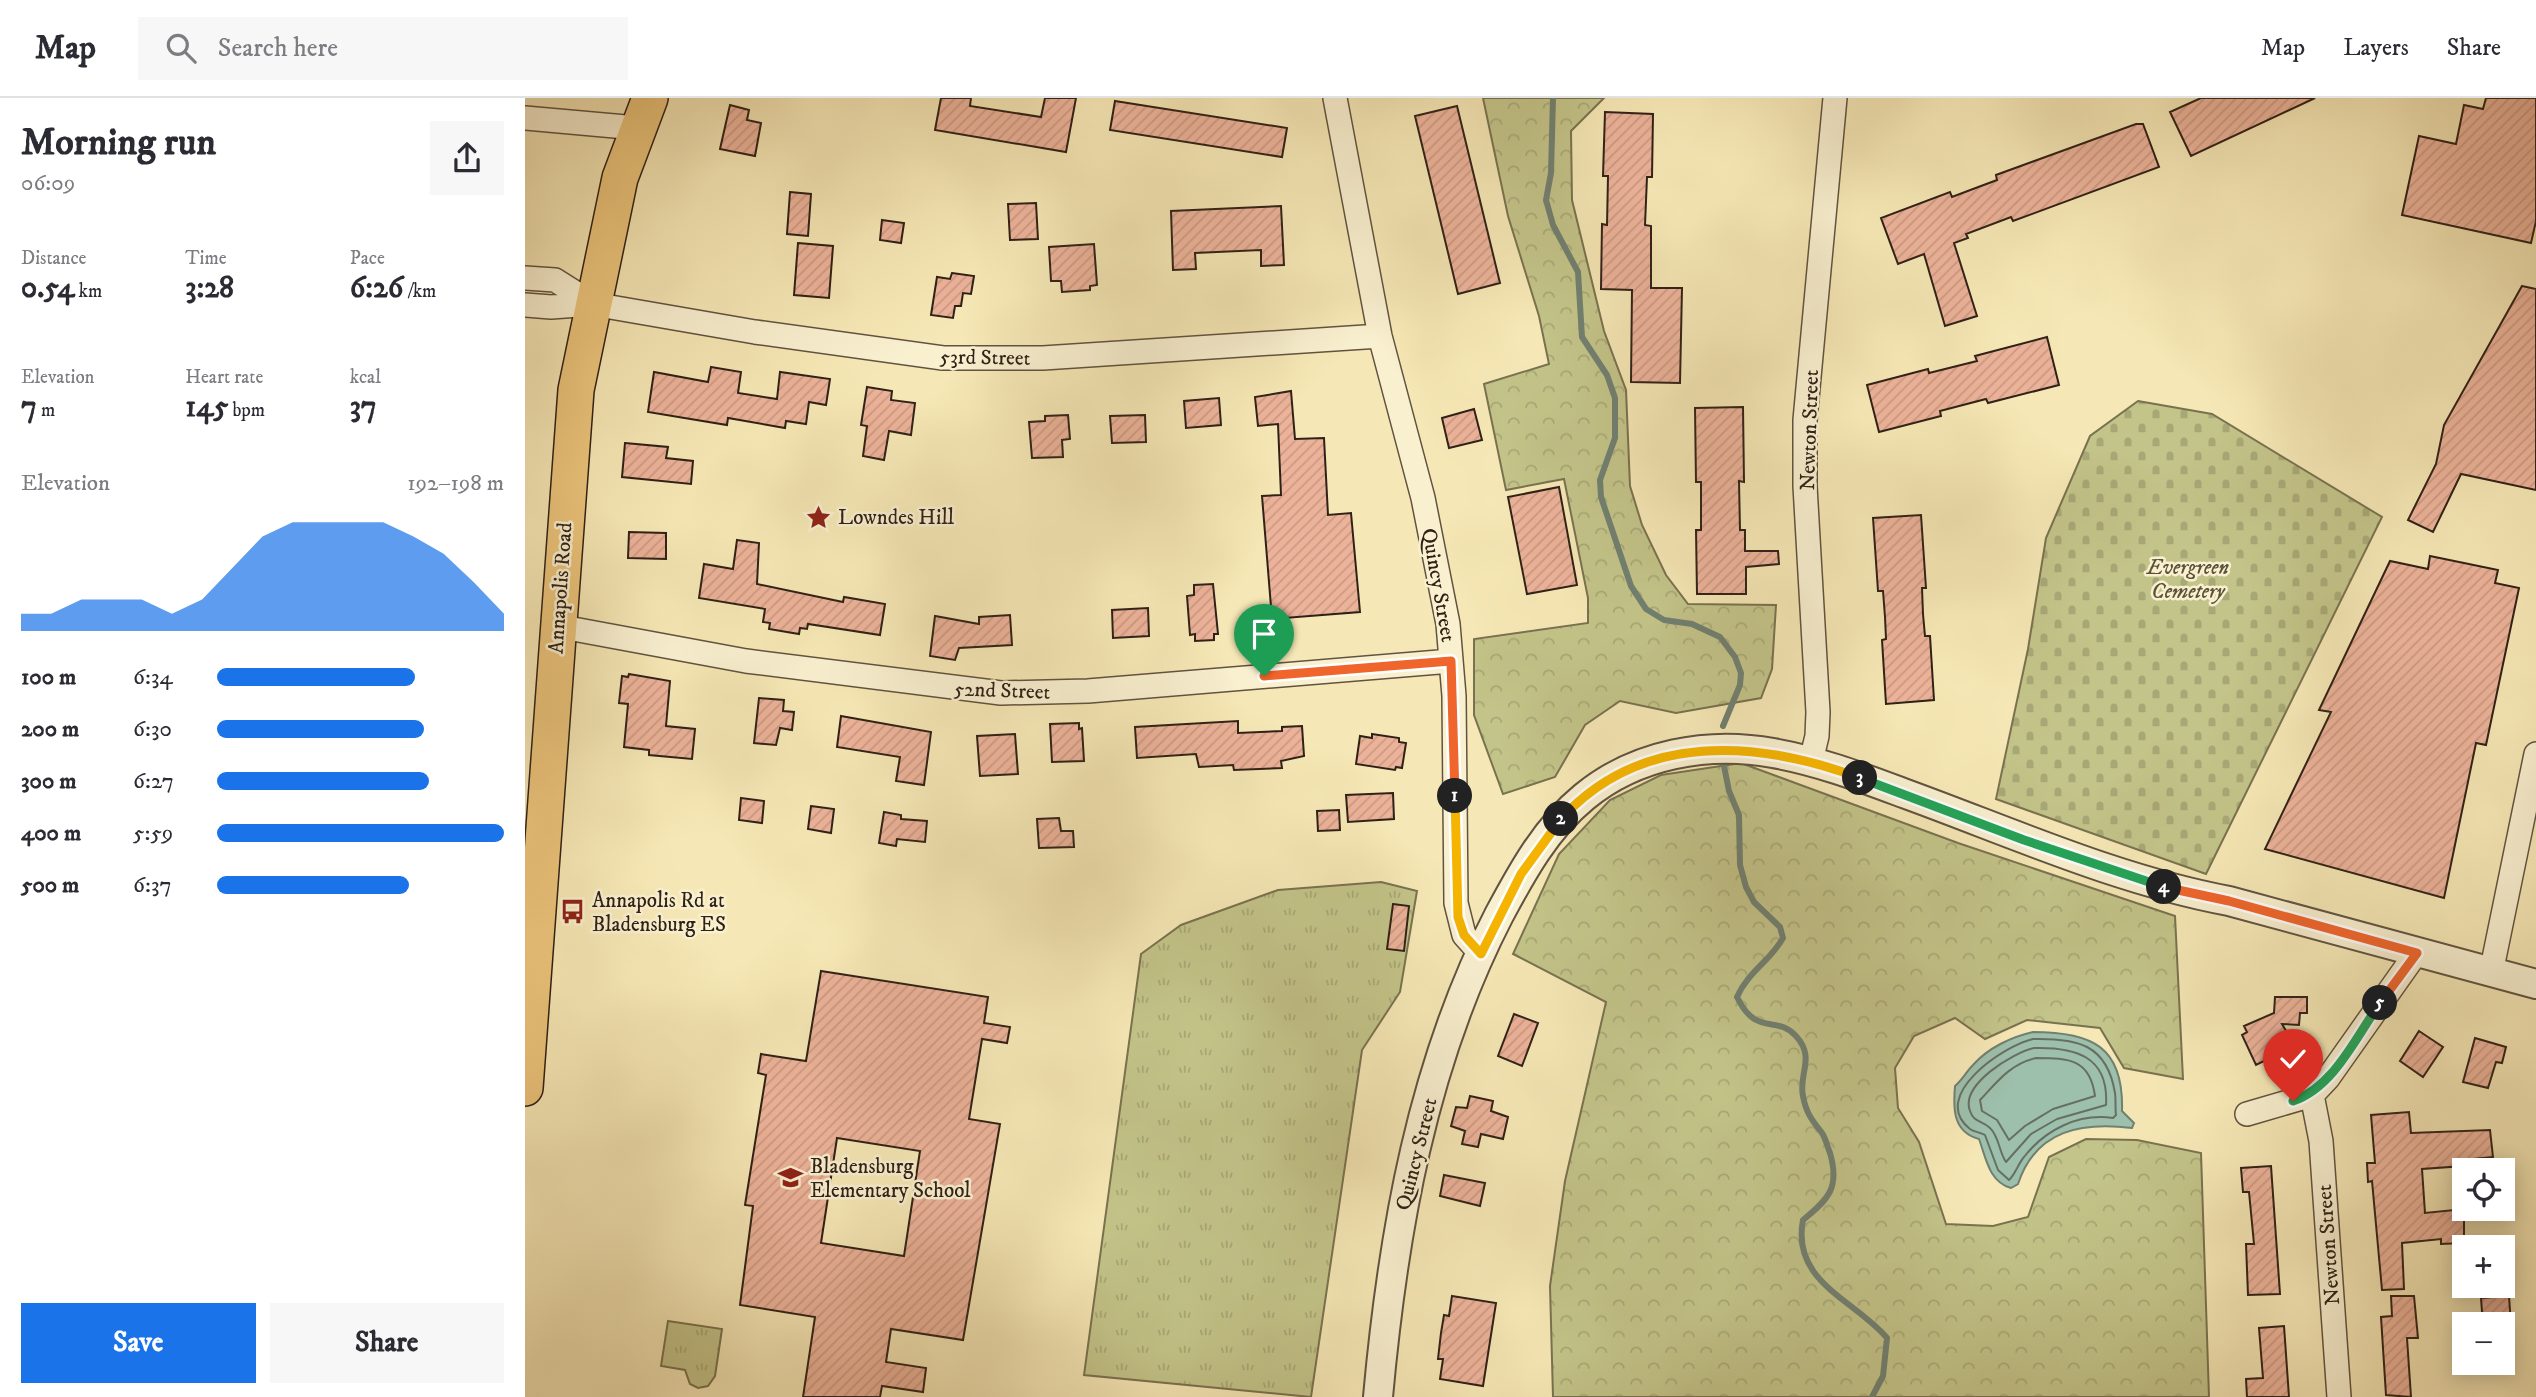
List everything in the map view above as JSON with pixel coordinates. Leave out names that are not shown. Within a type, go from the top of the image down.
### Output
[{"type":"main road","name":"Annapolis Road","points":[[526,1073],[576,390],[619,178],[643,113]]},
{"type":"street","name":"Quincy Street","points":[[1335,98],[1380,336],[1441,578],[1451,661],[1457,903],[1464,935],[1481,954],[1446,1044],[1412,1158],[1396,1240],[1378,1397]]},
{"type":"street","name":"Newton Street","points":[[1811,761],[1817,736],[1818,712],[1806,509],[1805,420],[1835,98]]},
{"type":"street","points":[[525,118],[643,113]]},
{"type":"street","points":[[525,278],[555,280],[593,304]]},
{"type":"street","points":[[525,304],[551,307],[593,304]]},
{"type":"street","name":"53rd Street","points":[[593,304],[755,332],[943,358],[1044,358],[1380,336]]},
{"type":"street","name":"52nd Street","points":[[557,626],[746,661],[1001,693],[1088,691],[1451,661]]},
{"type":"street","points":[[1481,954],[1517,883],[1552,829],[1585,796],[1612,777],[1659,757],[1718,749],[1755,750],[1811,761],[2179,892],[2229,901],[2536,984]]},
{"type":"street","points":[[2491,973],[2536,754]]},
{"type":"street","points":[[2247,1114],[2312,1095],[2328,1078],[2417,953]]},
{"type":"street","name":"Newton Street","points":[[2312,1095],[2321,1141],[2339,1397]]},
{"type":"green space","points":[[1483,98],[1604,98],[1571,131],[1572,200],[1604,331],[1626,390],[1630,486],[1642,525],[1666,575],[1688,604],[1776,605],[1772,669],[1761,698],[1676,713],[1620,701],[1585,725],[1555,777],[1503,794],[1474,715],[1474,639],[1588,623],[1588,598],[1564,479],[1506,490],[1484,384],[1549,364],[1539,316],[1508,216]]},
{"type":"green space","name":"Evergreen Cemetery","points":[[2138,401],[2212,414],[2382,517],[2206,874],[1996,799],[2028,649],[2046,538],[2090,436]]},
{"type":"green space","points":[[1741,763],[1958,843],[2175,916],[2183,1079],[2124,1068],[2100,1028],[2027,1020],[1985,1039],[1955,1018],[1914,1036],[1895,1068],[1898,1108],[1919,1142],[1946,1224],[1993,1226],[2028,1217],[2049,1157],[2086,1139],[2137,1140],[2201,1153],[2209,1397],[1553,1397],[1550,1286],[1565,1181],[1606,1002],[1513,954],[1559,854],[1610,800],[1661,775]]},
{"type":"green space","points":[[1381,882],[1417,891],[1400,992],[1362,1050],[1311,1397],[1084,1375],[1141,954],[1181,925],[1278,890]]},
{"type":"green space","points":[[668,1321],[722,1329],[715,1376],[708,1386],[698,1388],[690,1384],[685,1370],[661,1366]]},
{"type":"water","points":[[2033,1032],[2072,1035],[2100,1047],[2110,1057],[2117,1071],[2122,1111],[2134,1123],[2132,1128],[2096,1126],[2063,1133],[2037,1151],[2018,1184],[2011,1188],[1993,1175],[1979,1139],[1970,1136],[1959,1125],[1954,1103],[1955,1086],[1979,1059],[1993,1048]]},
{"type":"building","points":[[941,98],[971,98],[970,106],[1041,117],[1045,98],[1076,98],[1066,152],[935,130]]},
{"type":"building","points":[[2201,98],[2315,98],[2191,156],[2170,112]]},
{"type":"building","points":[[2486,98],[2536,98],[2536,221],[2531,243],[2402,215],[2419,136],[2456,144],[2464,105],[2483,109]]},
{"type":"building","points":[[1115,101],[1287,128],[1282,157],[1110,130]]},
{"type":"building","points":[[730,105],[749,110],[747,120],[761,123],[755,156],[720,149]]},
{"type":"building","points":[[1457,106],[1500,283],[1458,294],[1415,116]]},
{"type":"building","points":[[1605,112],[1653,114],[1652,177],[1647,177],[1645,225],[1651,226],[1651,288],[1682,288],[1680,383],[1631,382],[1632,290],[1601,289],[1602,224],[1607,225],[1608,176],[1603,176]]},
{"type":"building","points":[[2136,124],[2143,124],[2159,167],[2013,221],[2011,217],[1966,234],[1968,238],[1954,243],[1977,316],[1945,326],[1924,254],[1898,264],[1881,218],[1950,192],[1952,197],[1997,180],[1996,175]]},
{"type":"building","points":[[790,192],[811,194],[808,236],[787,234]]},
{"type":"building","points":[[1036,203],[1038,239],[1010,240],[1008,204]]},
{"type":"building","points":[[1281,206],[1284,265],[1261,266],[1261,250],[1195,253],[1196,269],[1173,270],[1171,211]]},
{"type":"building","points":[[882,220],[904,223],[901,243],[880,240]]},
{"type":"building","points":[[798,243],[833,246],[829,298],[794,295]]},
{"type":"building","points":[[1094,244],[1097,285],[1090,286],[1090,290],[1062,292],[1061,281],[1051,281],[1049,247]]},
{"type":"building","points":[[952,273],[974,276],[971,294],[963,293],[961,306],[955,306],[953,318],[931,315],[937,277],[950,279]]},
{"type":"building","points":[[2522,286],[2536,289],[2536,490],[2461,474],[2433,532],[2408,520],[2436,464],[2444,425]]},
{"type":"building","points":[[2047,337],[2059,385],[1988,403],[1986,399],[1940,411],[1941,416],[1879,432],[1867,385],[1928,369],[1929,373],[1977,361],[1975,356]]},
{"type":"building","points":[[711,367],[741,372],[738,393],[777,399],[780,372],[830,379],[826,405],[809,402],[806,424],[786,421],[785,428],[728,418],[727,425],[648,412],[654,372],[708,382]]},
{"type":"building","points":[[867,387],[892,391],[891,400],[915,403],[911,435],[889,431],[884,460],[863,456],[867,426],[861,425]]},
{"type":"building","points":[[1291,391],[1295,439],[1324,438],[1328,515],[1351,513],[1360,612],[1272,619],[1262,496],[1281,495],[1278,424],[1258,426],[1255,397]]},
{"type":"building","points":[[1219,398],[1221,425],[1186,428],[1184,401]]},
{"type":"building","points":[[1743,407],[1744,482],[1739,481],[1740,530],[1745,530],[1745,551],[1778,551],[1779,564],[1746,567],[1746,594],[1697,594],[1696,530],[1701,530],[1701,482],[1696,482],[1695,408]]},
{"type":"building","points":[[1474,409],[1482,440],[1449,448],[1442,418]]},
{"type":"building","points":[[1068,415],[1070,439],[1062,440],[1063,457],[1032,458],[1029,422],[1045,421],[1045,416]]},
{"type":"building","points":[[1145,415],[1146,442],[1112,443],[1110,416]]},
{"type":"building","points":[[625,443],[668,447],[666,458],[693,461],[691,484],[622,477]]},
{"type":"building","points":[[1559,487],[1577,585],[1527,594],[1508,497]]},
{"type":"building","points":[[1921,515],[1926,588],[1922,588],[1923,614],[1925,636],[1930,636],[1934,700],[1886,704],[1882,640],[1886,639],[1885,617],[1883,591],[1878,591],[1873,518]]},
{"type":"building","points":[[629,532],[666,533],[666,559],[628,558]]},
{"type":"building","points":[[737,540],[759,543],[757,584],[843,602],[844,597],[885,604],[880,635],[808,624],[807,629],[800,628],[799,634],[769,629],[770,623],[763,622],[765,609],[699,598],[704,564],[733,569]]},
{"type":"building","points":[[2430,556],[2498,570],[2495,583],[2519,588],[2486,745],[2476,743],[2444,898],[2265,849],[2331,712],[2319,710],[2390,561],[2428,569]]},
{"type":"building","points":[[1213,584],[1218,634],[1214,634],[1214,640],[1195,641],[1195,634],[1190,635],[1187,596],[1194,595],[1194,585]]},
{"type":"building","points":[[1148,608],[1149,636],[1113,638],[1112,610]]},
{"type":"building","points":[[1010,615],[1012,645],[959,648],[955,660],[930,656],[935,616],[979,624],[979,617]]},
{"type":"building","points":[[629,674],[670,681],[666,726],[695,729],[692,759],[649,755],[649,750],[624,747],[628,704],[619,703],[622,676],[628,677]]},
{"type":"building","points":[[759,698],[784,700],[783,711],[794,712],[792,730],[780,728],[776,745],[754,743]]},
{"type":"building","points":[[841,716],[931,732],[924,785],[896,781],[900,757],[837,747]]},
{"type":"building","points":[[1238,721],[1238,733],[1282,731],[1282,727],[1302,726],[1304,756],[1281,761],[1282,768],[1234,770],[1233,765],[1199,767],[1196,754],[1137,758],[1135,727]]},
{"type":"building","points":[[1079,723],[1079,729],[1082,728],[1084,761],[1052,762],[1050,724]]},
{"type":"building","points":[[1015,734],[1018,774],[980,776],[977,736]]},
{"type":"building","points":[[1372,734],[1399,738],[1399,742],[1406,743],[1402,768],[1396,767],[1395,770],[1356,764],[1360,736],[1372,738]]},
{"type":"building","points":[[1393,793],[1394,819],[1348,822],[1346,795]]},
{"type":"building","points":[[741,798],[764,801],[762,823],[739,820]]},
{"type":"building","points":[[811,806],[834,809],[831,833],[808,829]]},
{"type":"building","points":[[1339,810],[1340,830],[1318,831],[1317,811]]},
{"type":"building","points":[[884,812],[901,815],[901,819],[927,821],[925,842],[897,839],[896,846],[879,843]]},
{"type":"building","points":[[1059,818],[1061,831],[1073,831],[1074,847],[1039,848],[1037,819]]},
{"type":"building","points":[[1393,904],[1409,906],[1404,951],[1387,949]]},
{"type":"building","name":"Bladensburg Elementary School","points":[[821,971],[988,997],[984,1023],[1010,1027],[1007,1043],[982,1039],[969,1119],[1000,1124],[963,1340],[891,1329],[886,1362],[926,1368],[923,1392],[882,1386],[880,1397],[803,1397],[815,1317],[740,1305],[753,1206],[745,1205],[766,1075],[758,1073],[761,1054],[806,1061]],"holes":[[[837,1138],[920,1151],[904,1256],[821,1243]]]},
{"type":"building","points":[[2275,997],[2307,997],[2307,1013],[2300,1013],[2299,1025],[2282,1024],[2295,1046],[2256,1065],[2242,1035],[2247,1032],[2244,1026],[2274,1013]]},
{"type":"building","points":[[1514,1014],[1538,1023],[1522,1066],[1498,1056]]},
{"type":"building","points":[[2419,1031],[2443,1047],[2423,1077],[2400,1061]]},
{"type":"building","points":[[2475,1038],[2506,1047],[2502,1063],[2496,1062],[2488,1088],[2463,1082]]},
{"type":"building","points":[[1470,1096],[1493,1101],[1491,1111],[1508,1117],[1503,1139],[1481,1134],[1478,1147],[1462,1144],[1465,1131],[1451,1126],[1456,1107],[1467,1108]]},
{"type":"building","points":[[2409,1112],[2411,1133],[2490,1130],[2493,1157],[2452,1158],[2452,1167],[2422,1169],[2425,1213],[2452,1210],[2452,1221],[2464,1221],[2464,1235],[2452,1235],[2452,1244],[2441,1244],[2441,1239],[2402,1243],[2404,1289],[2382,1290],[2372,1181],[2368,1182],[2367,1163],[2375,1163],[2371,1115]]},
{"type":"building","points":[[2271,1166],[2280,1294],[2248,1295],[2246,1244],[2254,1244],[2249,1192],[2243,1192],[2241,1168]]},
{"type":"building","points":[[1444,1175],[1485,1183],[1480,1206],[1440,1196]]},
{"type":"building","points":[[1452,1296],[1496,1303],[1483,1386],[1440,1379],[1443,1359],[1438,1359],[1441,1333],[1444,1315],[1449,1316]]},
{"type":"building","points":[[2391,1296],[2414,1296],[2418,1338],[2407,1338],[2411,1397],[2386,1395],[2381,1317],[2392,1316]]},
{"type":"building","points":[[2481,1298],[2509,1298],[2510,1312],[2482,1312]]},
{"type":"building","points":[[2284,1326],[2289,1397],[2247,1397],[2246,1379],[2263,1378],[2259,1328]]},
{"type":"waterway","points":[[1553,98],[1551,173],[1546,200],[1553,225],[1578,272],[1582,337],[1607,375],[1615,398],[1615,438],[1600,480],[1601,497],[1631,586],[1646,609],[1664,620],[1692,624],[1720,637],[1735,657],[1741,673],[1740,685],[1723,726]]},
{"type":"waterway","points":[[1723,761],[1729,791],[1739,815],[1740,865],[1746,887],[1754,902],[1780,927],[1783,938],[1747,980],[1737,997],[1744,1010],[1759,1022],[1789,1030],[1802,1044],[1805,1052],[1802,1088],[1804,1102],[1825,1138],[1834,1175],[1826,1199],[1803,1220],[1802,1241],[1807,1259],[1816,1275],[1887,1338],[1883,1376],[1872,1397]]},
{"type":"place","name":"Lowndes Hill","points":[[818,517]]},
{"type":"place","name":"Annapolis Rd at Bladensburg ES","points":[[572,912]]},
{"type":"place","name":"Bladensburg Elementary School","points":[[790,1178]]},
{"type":"route","points":[[1264,676],[1451,661],[1458,917],[1464,935],[1481,954],[1507,899],[1536,851],[1552,829],[1585,796],[1604,782],[1639,764],[1659,757],[1718,749],[1755,750],[1811,761],[2024,840],[2179,892],[2229,901],[2417,953],[2328,1078],[2312,1095],[2293,1101]]}]
